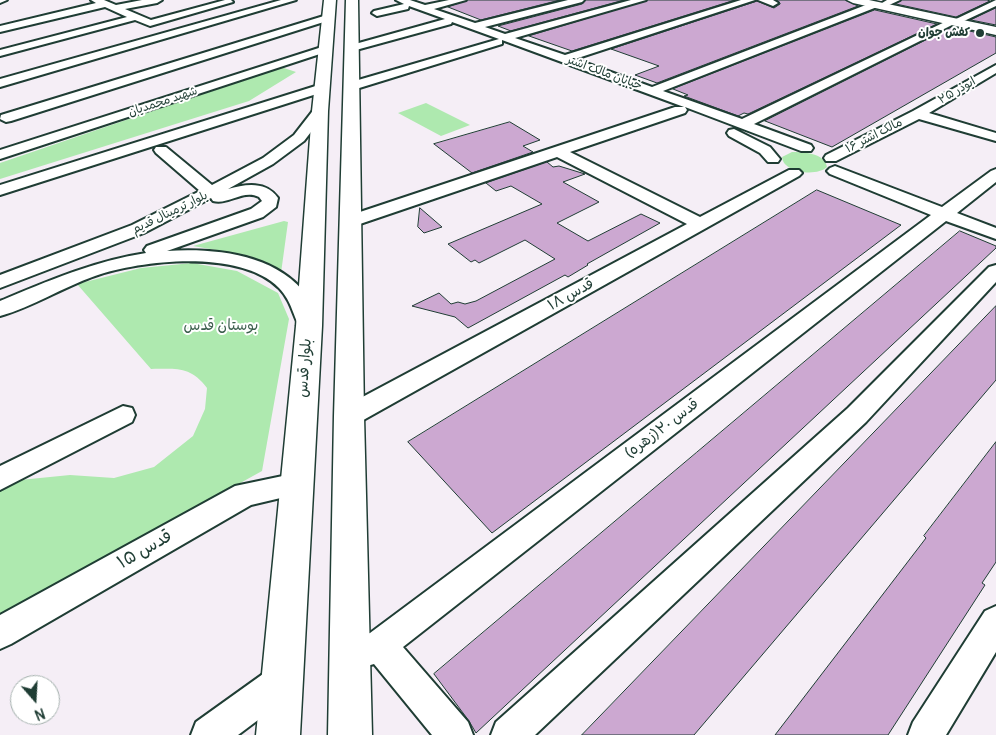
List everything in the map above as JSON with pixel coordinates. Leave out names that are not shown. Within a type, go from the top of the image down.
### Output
[{"type":"main road","points":[[853,0],[891,2],[957,21],[996,27]]},
{"type":"main road","points":[[873,2],[996,31]]},
{"type":"main road","points":[[343,4],[352,48],[349,416],[365,650],[350,735]]},
{"type":"main road","name":"بلوار قدس","points":[[278,735],[309,326],[325,49],[343,4]]},
{"type":"street","points":[[96,0],[150,23],[237,0]]},
{"type":"street","points":[[0,30],[111,6],[156,0]]},
{"type":"street","points":[[0,84],[291,0]]},
{"type":"street","name":"خیابان مالک اشتر","points":[[385,0],[426,8],[476,26],[502,40],[717,124],[765,150],[780,167],[818,171]]},
{"type":"street","points":[[426,8],[461,0]]},
{"type":"street","points":[[476,26],[579,0]]},
{"type":"street","points":[[352,86],[641,0]]},
{"type":"street","points":[[762,0],[773,3]]},
{"type":"street","points":[[652,90],[873,2]]},
{"type":"street","points":[[743,124],[996,3]]},
{"type":"street","points":[[3,115],[343,4]]},
{"type":"street","points":[[377,13],[403,4]]},
{"type":"street","name":"خیابان مالک اشتر","points":[[403,4],[447,22],[565,59],[652,90],[806,148],[818,171]]},
{"type":"street","points":[[565,59],[738,4],[752,4]]},
{"type":"street","points":[[0,53],[136,17]]},
{"type":"street","points":[[352,48],[447,22]]},
{"type":"street","name":"شهید محمدیان","points":[[0,155],[325,49]]},
{"type":"street","name":"ابوذر ۲۵","points":[[918,114],[996,68]]},
{"type":"street","points":[[0,190],[321,99]]},
{"type":"street","name":"بلوار ترمینال قدیم","points":[[0,282],[138,229],[211,192],[276,155],[299,138],[321,99]]},
{"type":"street","points":[[351,221],[680,110]]},
{"type":"street","points":[[918,114],[996,137]]},
{"type":"street","name":"مالک اشتر ۱۶","points":[[818,171],[918,114]]},
{"type":"street","points":[[3,115],[39,142]]},
{"type":"street","points":[[773,159],[776,152],[781,149],[806,148]]},
{"type":"street","points":[[161,150],[211,192]]},
{"type":"street","points":[[558,152],[700,224]]},
{"type":"street","points":[[818,171],[996,234]]},
{"type":"street","name":"قدس ۱۸","points":[[349,416],[700,224],[818,171]]},
{"type":"street","name":"قدس ۲۰(زهره)","points":[[365,650],[996,174]]},
{"type":"street","points":[[102,267],[257,213],[270,203],[270,198],[267,193],[260,190],[240,191],[138,229]]},
{"type":"street","name":"بلوار ترمینال قدیم","points":[[0,309],[102,267],[145,259],[186,255],[223,258],[255,266],[281,280],[299,300],[309,326]]},
{"type":"street","points":[[508,735],[857,415],[996,271]]},
{"type":"street","points":[[0,479],[124,415]]},
{"type":"street","name":"قدس ۱۵","points":[[0,633],[245,494],[297,484]]},
{"type":"street","points":[[926,735],[996,622]]},
{"type":"street","points":[[365,650],[455,735]]},
{"type":"street","points":[[209,735],[282,681]]},
{"type":"green space","points":[[281,67],[296,72],[249,101],[0,179],[0,163]]},
{"type":"green space","points":[[426,103],[470,125],[441,136],[398,113]]},
{"type":"green space","points":[[792,152],[818,156],[825,162],[827,167],[816,172],[794,170],[788,167],[782,157]]},
{"type":"green space","points":[[284,221],[288,222],[281,273],[250,256],[193,246]]},
{"type":"green space","name":"بوستان قدس","points":[[192,263],[237,271],[278,293],[289,319],[262,471],[0,616],[0,490],[20,480],[70,475],[114,478],[154,467],[193,436],[205,409],[207,388],[201,381],[189,372],[182,370],[151,369],[77,284],[141,268]]},
{"type":"building","points":[[468,0],[560,0],[481,20],[448,7]]},
{"type":"building","points":[[586,0],[624,0],[511,31],[498,26],[582,4]]},
{"type":"building","points":[[648,0],[735,0],[572,51],[529,36]]},
{"type":"building","points":[[777,0],[845,0],[858,6],[657,83],[635,75],[659,66],[611,49],[757,1],[774,8],[780,4]]},
{"type":"building","points":[[902,0],[990,1],[956,17],[896,4]]},
{"type":"building","points":[[996,8],[996,25],[971,20]]},
{"type":"building","points":[[875,10],[937,24],[748,114],[744,113],[738,116],[684,96],[688,95],[673,89]]},
{"type":"building","points":[[952,27],[996,37],[996,53],[832,147],[765,121]]},
{"type":"building","points":[[510,122],[540,140],[523,146],[533,152],[472,173],[434,144]]},
{"type":"building","points":[[547,162],[553,167],[559,166],[585,174],[563,182],[599,202],[557,223],[588,241],[641,214],[660,223],[587,264],[568,277],[565,275],[468,328],[455,317],[412,306],[439,293],[451,304],[458,302],[465,304],[476,301],[555,259],[525,240],[479,263],[475,260],[471,262],[448,244],[542,204],[511,186],[496,191],[486,183]]},
{"type":"building","points":[[817,190],[901,225],[492,533],[408,442]]},
{"type":"building","points":[[420,208],[442,227],[424,233],[418,227]]},
{"type":"building","points":[[960,231],[996,246],[996,248],[476,733],[434,674]]},
{"type":"building","points":[[996,306],[996,380],[694,735],[582,735]]},
{"type":"building","points":[[996,442],[996,562],[982,583],[985,585],[888,735],[775,735],[926,538],[924,536]]},
{"type":"place","name":"کفش جوان","points":[[980,33]]}]
